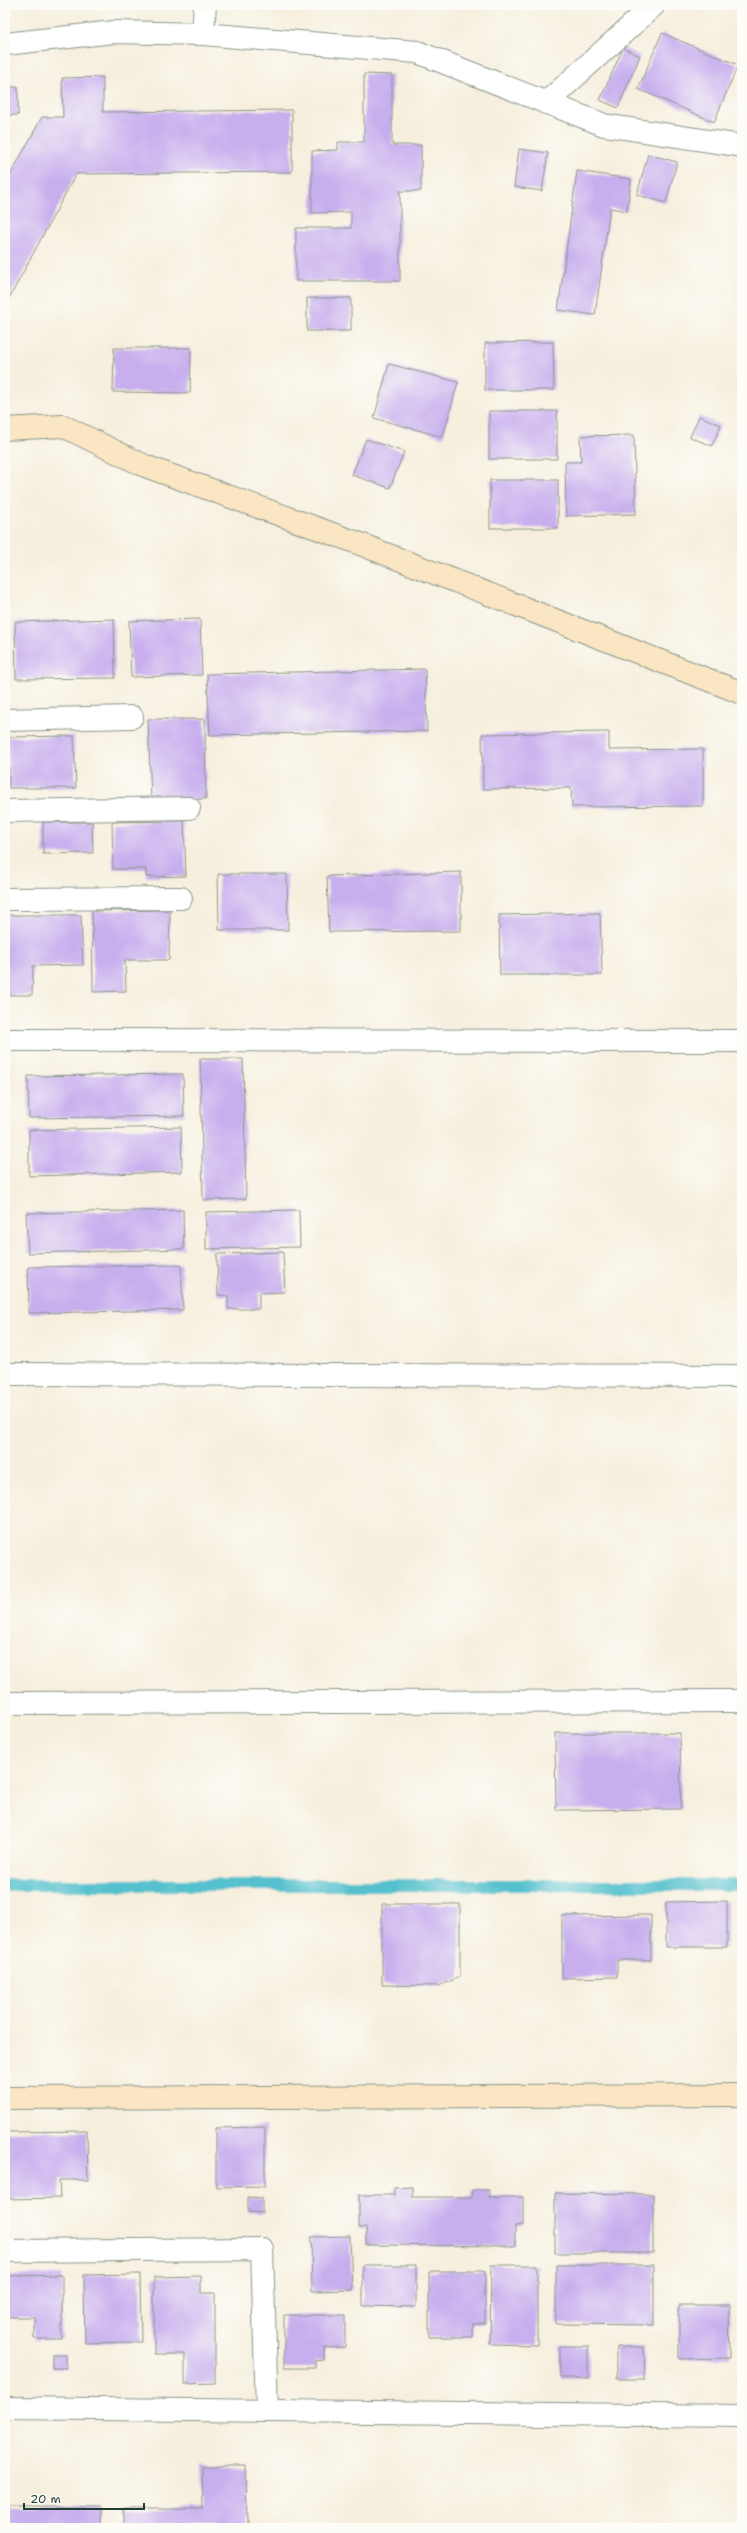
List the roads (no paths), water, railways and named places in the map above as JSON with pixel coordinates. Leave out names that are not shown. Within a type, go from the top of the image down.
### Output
[{"type":"street","points":[[203,34],[205,5]]},
{"type":"street","points":[[546,103],[654,5]]},
{"type":"street","points":[[5,44],[114,32],[203,34],[417,52],[604,125],[742,146]]},
{"type":"street","points":[[5,429],[63,426],[146,466],[355,542],[742,693]]},
{"type":"street","points":[[5,720],[132,717]]},
{"type":"street","points":[[5,811],[189,808]]},
{"type":"street","points":[[5,899],[181,898]]},
{"type":"street","points":[[5,1040],[742,1041]]},
{"type":"street","points":[[5,1374],[742,1376]]},
{"type":"street","points":[[5,1703],[742,1701]]},
{"type":"street","points":[[5,2098],[742,2095]]},
{"type":"street","points":[[5,2252],[262,2249],[267,2412]]},
{"type":"street","points":[[5,2408],[742,2416]]},
{"type":"waterway","points":[[5,1885],[742,1885]]}]
